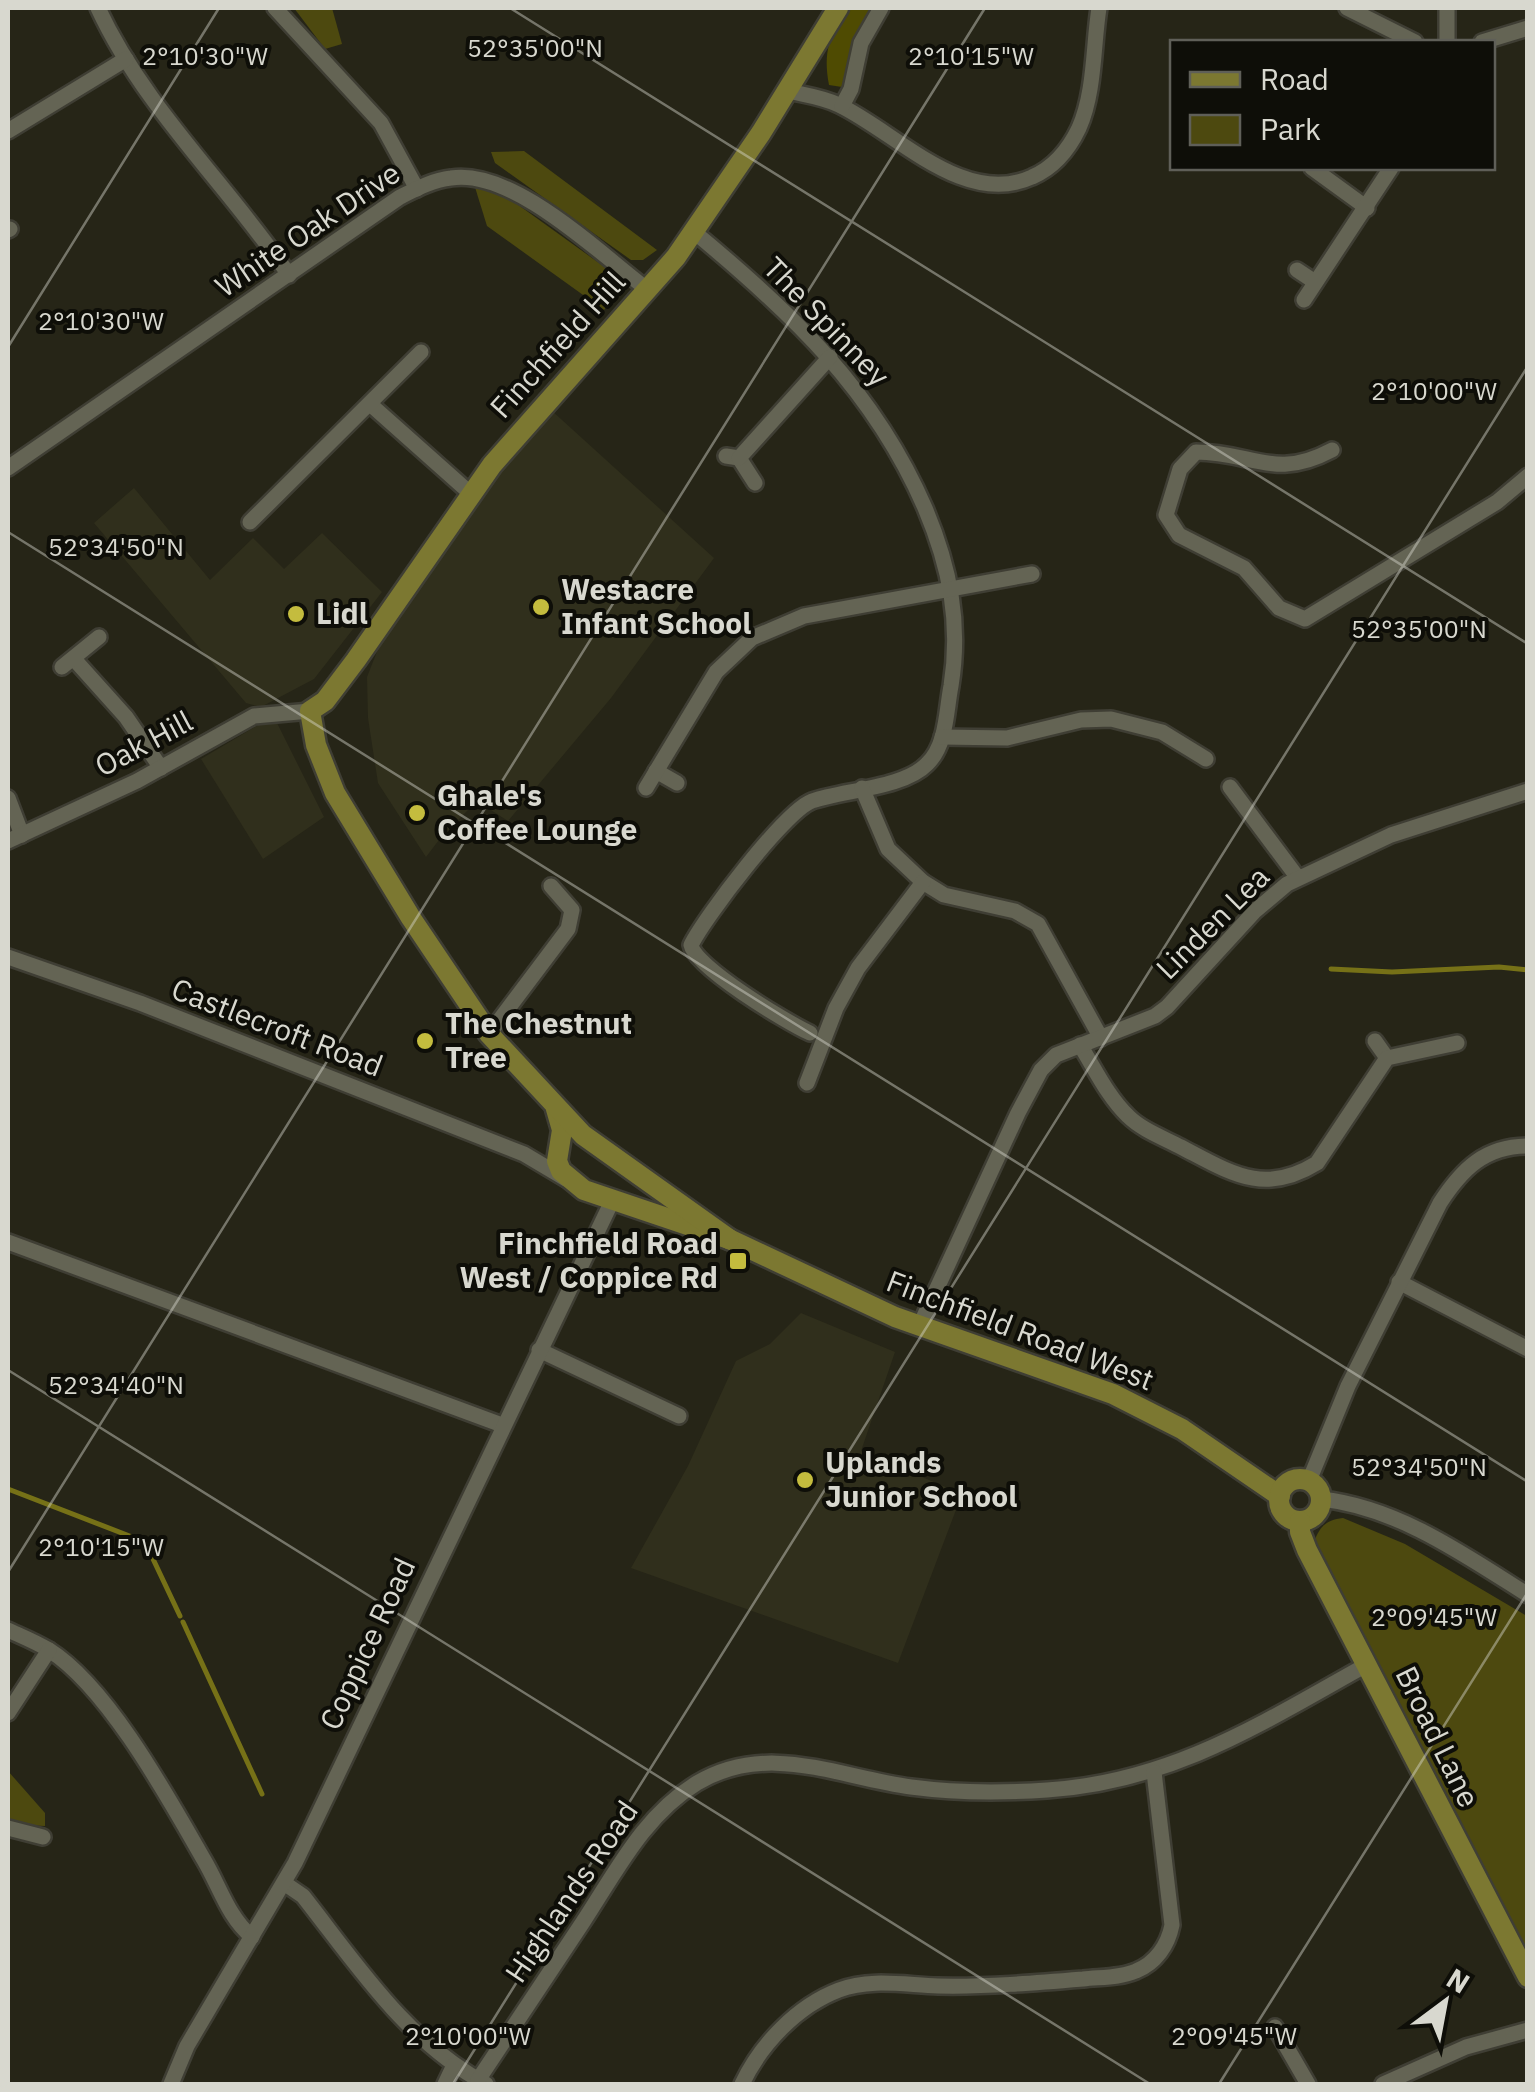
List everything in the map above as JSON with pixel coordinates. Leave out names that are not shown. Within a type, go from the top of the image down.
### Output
[{"type":"main road","name":"Finchfield Hill","points":[[310,711],[325,700],[356,660],[470,493],[694,232],[838,8]]},
{"type":"main road","points":[[310,711],[316,745],[335,793],[411,918],[489,1034],[583,1135],[623,1163],[628,1176],[626,1188],[604,1197],[570,1182],[560,1171],[562,1130],[556,1108]]},
{"type":"main road","points":[[560,1144],[571,1136],[583,1135]]},
{"type":"main road","name":"Finchfield Road West","points":[[623,1163],[729,1239]]},
{"type":"main road","name":"Finchfield Road West","points":[[604,1197],[729,1239],[920,1326],[1113,1394],[1182,1429],[1280,1496]]},
{"type":"main road","points":[[1291,1482],[1315,1490],[1317,1512],[1300,1521],[1284,1514],[1280,1496],[1291,1482]]},
{"type":"main road","name":"Broad Lane","points":[[1300,1521],[1307,1550],[1482,1895],[1528,1977]]},
{"type":"street","points":[[98,8],[170,125],[237,202],[289,275]]},
{"type":"street","points":[[275,8],[381,123],[417,188]]},
{"type":"street","points":[[842,106],[851,89],[862,43],[881,8]]},
{"type":"street","points":[[788,91],[842,106],[965,180],[998,186],[1028,179],[1053,164],[1080,127],[1099,8]]},
{"type":"street","points":[[1348,8],[1411,40]]},
{"type":"street","points":[[1447,8],[1447,40]]},
{"type":"street","points":[[1489,40],[1528,28]]},
{"type":"street","points":[[8,131],[126,59]]},
{"type":"street","points":[[1315,170],[1368,208]]},
{"type":"street","points":[[1304,300],[1390,170]]},
{"type":"street","name":"White Oak Drive","points":[[8,468],[417,188],[452,177],[488,180],[508,187],[648,290]]},
{"type":"street","name":"The Spinney","points":[[694,232],[773,300],[856,388],[893,443],[929,519],[951,586],[956,618],[956,658],[935,756],[922,770],[814,800],[787,818],[691,945],[695,956],[735,986],[772,1013],[810,1033]]},
{"type":"street","points":[[1297,270],[1315,282]]},
{"type":"street","points":[[250,522],[421,352]]},
{"type":"street","points":[[755,483],[732,457],[830,357]]},
{"type":"street","points":[[370,404],[470,493]]},
{"type":"street","points":[[1332,450],[1293,466],[1196,452],[1180,470],[1166,515],[1179,535],[1244,568],[1279,608],[1306,619],[1496,502],[1528,476]]},
{"type":"street","points":[[646,788],[716,672],[752,638],[804,616],[1033,574]]},
{"type":"street","points":[[98,637],[68,663],[126,718],[162,768]]},
{"type":"street","name":"Oak Hill","points":[[15,838],[162,768],[254,716],[310,711]]},
{"type":"street","points":[[942,737],[1007,738],[1081,720],[1111,719],[1162,732],[1206,759]]},
{"type":"street","points":[[656,771],[677,783]]},
{"type":"street","points":[[1230,787],[1298,878]]},
{"type":"street","points":[[862,788],[888,849],[923,882],[944,895],[1015,911],[1038,924],[1101,1038]]},
{"type":"street","name":"Linden Lea","points":[[920,1326],[1032,1083],[1056,1055],[1155,1016],[1168,1007],[1273,894],[1298,878],[1391,835],[1528,791]]},
{"type":"street","points":[[8,798],[15,838]]},
{"type":"street","points":[[807,1082],[836,1008],[858,968],[923,882]]},
{"type":"street","points":[[489,1034],[568,930],[572,910],[550,886]]},
{"type":"street","name":"Castlecroft Road","points":[[8,956],[124,997],[524,1154]]},
{"type":"street","points":[[1375,1041],[1386,1058]]},
{"type":"street","points":[[1080,1046],[1130,1119],[1240,1178],[1260,1180],[1290,1177],[1318,1163],[1386,1058],[1457,1044]]},
{"type":"street","points":[[524,1154],[560,1144]]},
{"type":"street","points":[[1528,1146],[1493,1151],[1457,1177],[1440,1203],[1336,1413],[1315,1490],[1431,1537],[1528,1596]]},
{"type":"street","points":[[524,1154],[570,1182]]},
{"type":"street","name":"Coppice Road","points":[[171,2084],[187,2046],[284,1883],[602,1219],[604,1197]]},
{"type":"street","points":[[8,1242],[502,1425]]},
{"type":"street","points":[[1399,1282],[1528,1349]]},
{"type":"street","points":[[539,1350],[679,1416]]},
{"type":"street","points":[[8,1630],[49,1650],[95,1694],[158,1780],[235,1921],[252,1937]]},
{"type":"street","points":[[8,1713],[49,1650]]},
{"type":"street","name":"Highlands Road","points":[[482,2082],[649,1822],[700,1781],[742,1766],[792,1762],[909,1787],[993,1793],[1052,1790],[1154,1772],[1236,1738],[1368,1664]]},
{"type":"street","points":[[742,2084],[761,2051],[777,2033],[796,2015],[837,1990],[872,1982],[940,1986],[1117,1976],[1149,1963],[1166,1946],[1172,1925],[1154,1772]]},
{"type":"street","points":[[8,1828],[43,1837]]},
{"type":"street","points":[[284,1883],[303,1896],[410,2029],[482,2082]]},
{"type":"street","points":[[1275,2026],[1308,2084]]},
{"type":"street","points":[[1383,2084],[1466,2047],[1528,2030]]},
{"type":"street","points":[[1285,2044],[1301,2035]]},
{"type":"street","points":[[444,2084],[454,2065]]},
{"type":"shaded area","points":[[848,8],[873,8],[851,50],[842,87],[829,85],[829,45]]},
{"type":"shaded area","name":"Westacre Infant School","points":[[551,410],[714,558],[611,698],[508,821],[477,801],[426,857],[378,783],[368,718],[367,677],[380,644],[477,497]]},
{"type":"shaded area","points":[[134,488],[210,580],[253,538],[284,569],[322,533],[382,592],[314,679],[261,707],[246,703],[94,523]]},
{"type":"shaded area","points":[[276,721],[324,817],[263,859],[201,759],[258,725]]},
{"type":"shaded area","name":"Uplands Junior School","points":[[801,1313],[895,1352],[861,1451],[962,1494],[898,1663],[631,1568],[688,1466],[736,1361],[770,1344]]},
{"type":"green space","points":[[294,8],[332,8],[342,44],[325,49]]},
{"type":"green space","points":[[524,151],[657,250],[643,260],[631,260],[495,163],[491,152]]},
{"type":"green space","points":[[474,184],[506,196],[617,276],[619,290],[604,310],[487,226]]},
{"type":"green space","points":[[1343,1518],[1405,1544],[1527,1616],[1527,1963],[1314,1542],[1324,1525]]},
{"type":"green space","points":[[8,1771],[45,1813],[45,1826],[8,1820]]},
{"type":"waterway","points":[[1331,969],[1528,970]]},
{"type":"waterway","points":[[8,1489],[145,1542],[180,1616]]},
{"type":"waterway","points":[[183,1622],[262,1794]]},
{"type":"place","name":"Westacre Infant School","points":[[541,607]]},
{"type":"place","name":"Lidl","points":[[296,614]]},
{"type":"place","name":"Ghale's Coffee Lounge","points":[[417,813]]},
{"type":"place","name":"The Chestnut Tree","points":[[425,1041]]},
{"type":"place","name":"Finchfield Road West / Coppice Rd","points":[[738,1261]]},
{"type":"place","name":"Uplands Junior School","points":[[805,1480]]}]
